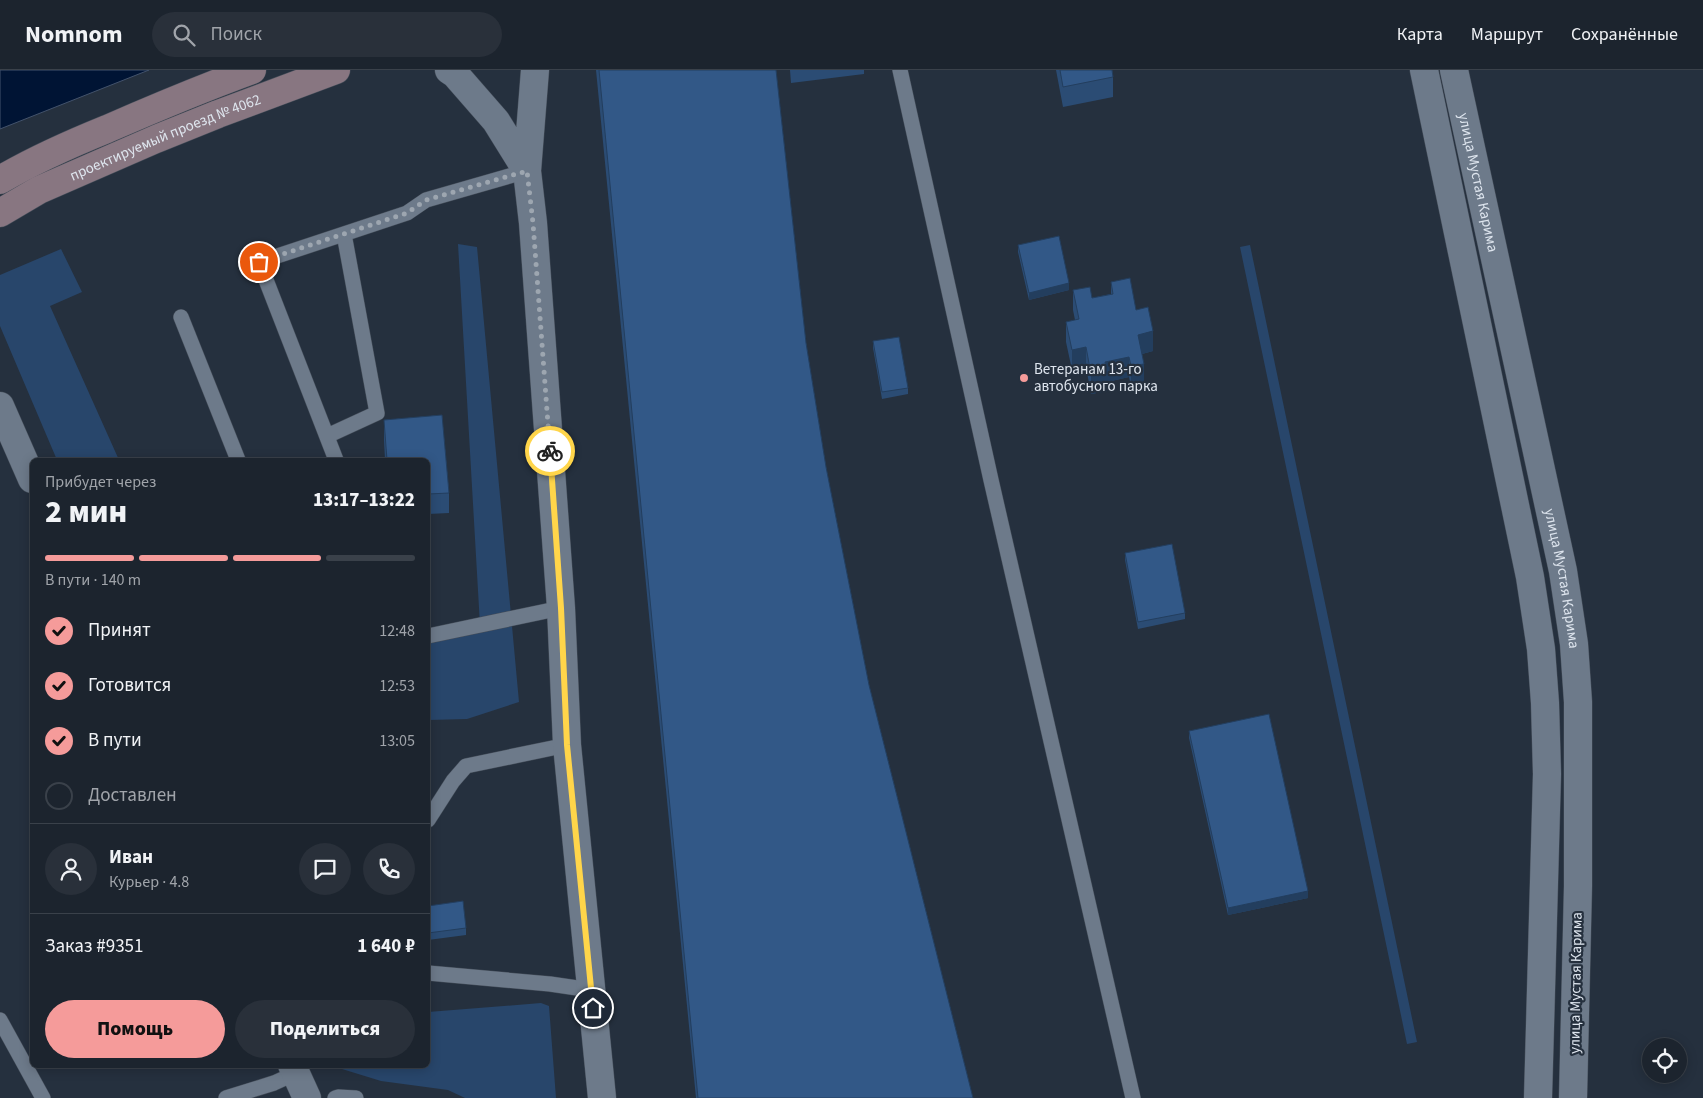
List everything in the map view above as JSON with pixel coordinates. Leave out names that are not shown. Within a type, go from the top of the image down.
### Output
[{"type":"main road","name":"проектируемый проезд № 4062","points":[[0,180],[25,165],[86,138],[252,70]]},
{"type":"main road","name":"проектируемый проезд № 4062","points":[[0,213],[38,190],[218,114],[336,70]]},
{"type":"street","points":[[535,70],[527,171],[533,223],[561,608],[567,745],[602,1098]]},
{"type":"street","name":"улица Мустая Карима","points":[[1424,70],[1530,577],[1541,649],[1547,774],[1538,1098]]},
{"type":"street","name":"улица Мустая Карима","points":[[1454,70],[1563,571],[1574,644],[1578,702],[1579,774],[1573,1098]]},
{"type":"street","points":[[453,71],[496,121],[527,171]]},
{"type":"street","points":[[0,406],[30,474]]},
{"type":"street","points":[[294,1069],[307,1098]]},
{"type":"lane","points":[[900,70],[991,480],[1133,1098]]},
{"type":"lane","points":[[335,458],[259,262],[407,213],[426,200],[527,171]]},
{"type":"lane","points":[[327,436],[377,413],[344,234]]},
{"type":"lane","points":[[182,317],[237,458]]},
{"type":"lane","points":[[430,636],[561,608]]},
{"type":"lane","points":[[430,817],[453,781],[466,766],[567,745]]},
{"type":"lane","points":[[430,972],[591,990]]},
{"type":"lane","points":[[0,1020],[42,1098]]},
{"type":"lane","points":[[226,1098],[274,1083],[294,1069]]},
{"type":"lane","points":[[335,1098],[356,1098]]},
{"type":"shaded area","points":[[0,70],[149,70],[0,129]]},
{"type":"shaded area","points":[[458,244],[477,247],[519,702],[467,719],[430,720],[430,637],[480,625]]},
{"type":"shaded area","points":[[1250,245],[1417,1042],[1407,1044],[1240,247]]},
{"type":"shaded area","points":[[61,249],[82,292],[50,306],[118,458],[56,458],[0,326],[0,275]]},
{"type":"shaded area","points":[[541,1003],[549,1006],[556,1098],[465,1098],[448,1090],[381,1081],[341,1068],[430,1068],[430,1012]]},
{"type":"building","points":[[599,70],[776,70],[806,343],[826,467],[869,685],[973,1098],[698,1098]]},
{"type":"building","points":[[1060,70],[1112,70],[1113,77],[1063,87]]},
{"type":"building","points":[[1059,236],[1069,283],[1029,293],[1018,245]]},
{"type":"building","points":[[1130,278],[1136,310],[1148,307],[1153,331],[1138,335],[1144,364],[1131,366],[1129,357],[1105,362],[1107,371],[1091,374],[1086,347],[1072,350],[1066,322],[1079,319],[1073,290],[1090,287],[1092,298],[1113,294],[1111,282]]},
{"type":"building","points":[[899,337],[908,388],[882,392],[873,341]]},
{"type":"building","points":[[442,415],[449,493],[430,494],[430,458],[387,458],[384,420]]},
{"type":"building","points":[[1172,544],[1185,613],[1138,622],[1125,553]]},
{"type":"building","points":[[1269,714],[1308,891],[1228,908],[1189,731]]},
{"type":"building","points":[[463,901],[466,928],[430,933],[430,906]]},
{"type":"way so far","points":[[259,262],[407,213],[426,200],[527,171],[533,223],[550,451]]},
{"type":"place","name":"Ветеранам 13-го автобусного парка","points":[[1024,378]]},
{"type":"route","points":[[550,451],[561,608],[567,745],[593,1008]]}]
